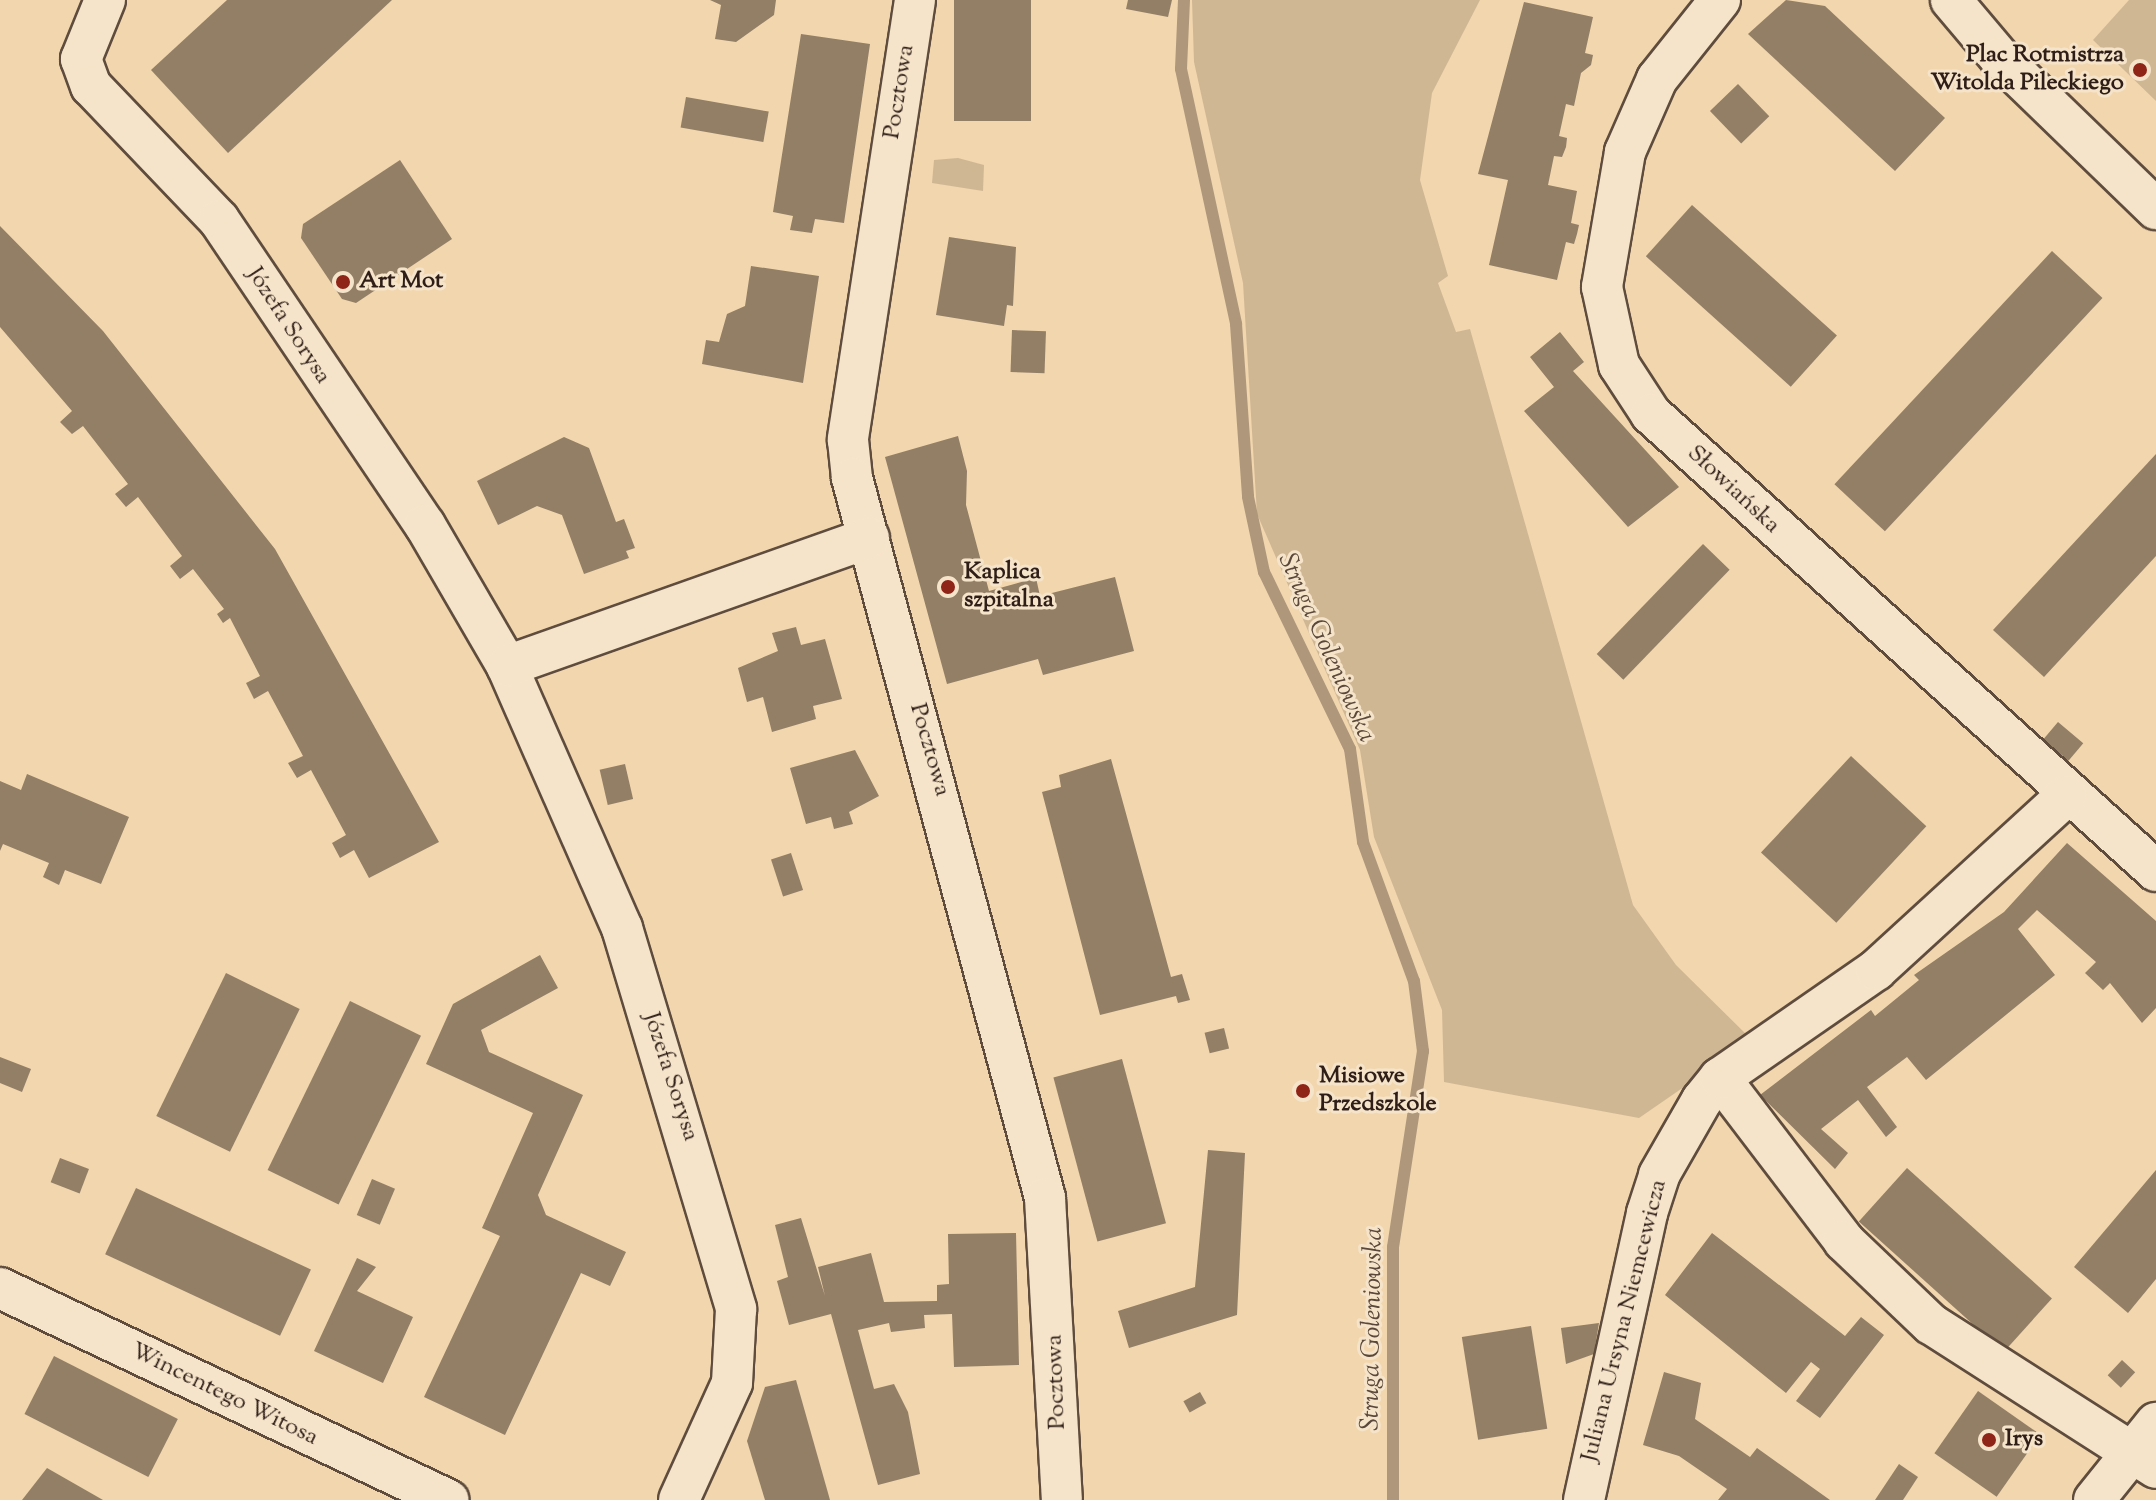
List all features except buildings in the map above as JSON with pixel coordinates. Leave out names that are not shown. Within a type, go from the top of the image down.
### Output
[{"type":"street","name":"Józefa Sorysa","points":[[105,0],[81,59],[91,86],[219,220],[425,525],[507,666],[622,928],[736,1309],[732,1383],[679,1500]]},
{"type":"street","name":"Pocztowa","points":[[915,0],[848,440],[869,538],[1042,1184],[1062,1500]]},
{"type":"street","name":"Słowiańska","points":[[1720,0],[1657,79],[1633,125],[1602,287],[1610,347],[1651,414],[2066,796],[2156,871]]},
{"type":"street","points":[[1951,0],[2000,58],[2156,209]]},
{"type":"street","points":[[507,666],[869,538]]},
{"type":"street","name":"Juliana Ursyna Niemcewicza","points":[[1584,1500],[1654,1188],[1678,1137],[1720,1078],[1876,970],[2066,796]]},
{"type":"street","points":[[1720,1078],[1844,1241],[1931,1324],[2148,1448],[2094,1500]]},
{"type":"street","name":"Wincentego Witosa","points":[[0,1288],[448,1500]]},
{"type":"shaded area","points":[[1192,0],[1480,0],[1432,93],[1420,180],[1448,276],[1438,283],[1456,332],[1470,329],[1633,905],[1676,965],[1752,1040],[1639,1118],[1444,1082],[1442,1010],[1374,837],[1360,750],[1257,514],[1243,283],[1194,62]]},
{"type":"shaded area","name":"Plac Rotmistrza Witolda Pileckiego","points":[[2129,0],[2156,0],[2156,101],[2093,40]]},
{"type":"shaded area","points":[[958,158],[984,165],[983,191],[932,183],[934,160]]},
{"type":"waterway","name":"Struga Goleniowska","points":[[1184,0],[1181,69],[1236,324],[1248,497],[1264,572],[1350,749],[1363,842],[1414,981],[1423,1051],[1393,1247],[1393,1500]]},
{"type":"place","name":"Plac Rotmistrza Witolda Pileckiego","points":[[2140,70]]},
{"type":"place","name":"Art Mot","points":[[343,282]]},
{"type":"place","name":"Kaplica szpitalna","points":[[948,587]]},
{"type":"place","name":"Misiowe Przedszkole","points":[[1303,1091]]},
{"type":"place","name":"Irys","points":[[1989,1440]]}]
